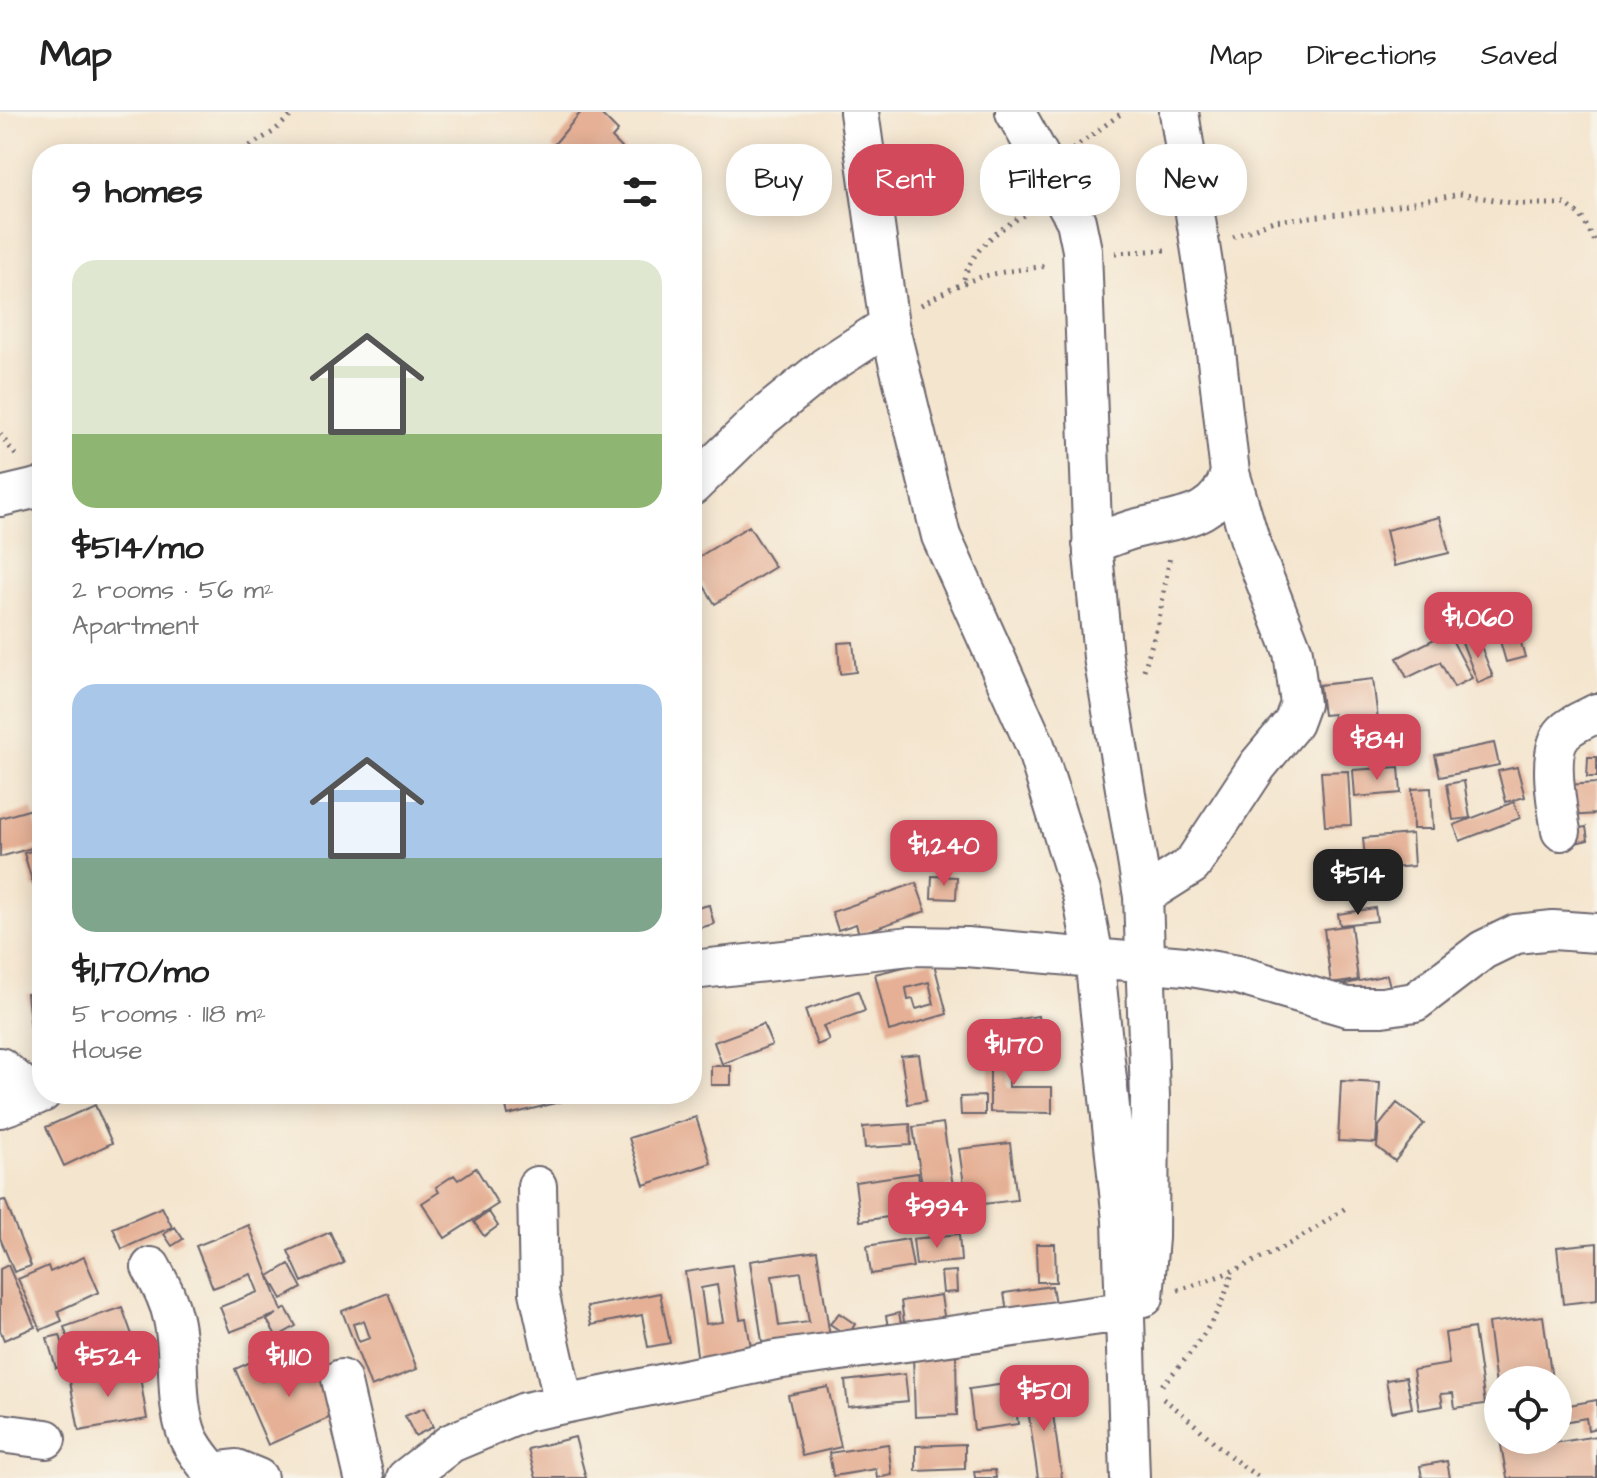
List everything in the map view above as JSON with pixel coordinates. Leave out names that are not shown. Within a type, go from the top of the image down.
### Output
[{"type":"street","points":[[859,112],[889,325],[941,536],[1035,745],[1082,895],[1094,957],[1133,1306]]},
{"type":"street","points":[[1015,112],[1033,144]]},
{"type":"street","points":[[1143,896],[1192,865],[1258,765],[1293,723],[1300,704],[1290,641],[1252,547],[1230,473],[1179,112]]},
{"type":"street","points":[[1073,216],[1083,262],[1092,544],[1103,657],[1143,896],[1149,1223],[1133,1306],[1126,1406],[1130,1478]]},
{"type":"street","points":[[702,476],[762,418],[825,367],[889,325]]},
{"type":"street","points":[[1092,544],[1133,529],[1195,516],[1222,495],[1230,473]]},
{"type":"street","points":[[0,497],[32,489]]},
{"type":"street","points":[[1561,831],[1556,794],[1557,742],[1566,729],[1597,713]]},
{"type":"street","points":[[702,969],[910,946],[1028,950],[1145,961],[1238,975],[1347,1007],[1382,1007],[1415,1002],[1483,950],[1516,934],[1553,930],[1597,933]]},
{"type":"street","points":[[0,1067],[32,1090]]},
{"type":"street","points":[[0,1108],[32,1097]]},
{"type":"street","points":[[537,1186],[539,1292],[564,1404]]},
{"type":"street","points":[[151,1267],[167,1296],[174,1321],[180,1407],[187,1434],[214,1475],[236,1469],[258,1478]]},
{"type":"street","points":[[406,1478],[441,1448],[516,1415],[776,1360],[1133,1306]]},
{"type":"street","points":[[341,1379],[364,1478]]},
{"type":"street","points":[[0,1433],[46,1439]]},
{"type":"path","points":[[253,144],[273,132],[295,112]]},
{"type":"path","points":[[1091,144],[1123,112]]},
{"type":"path","points":[[889,325],[963,280],[998,270],[1083,262],[1128,251],[1200,248],[1273,221],[1376,210],[1460,194],[1518,204],[1566,204],[1581,216],[1597,245]]},
{"type":"path","points":[[963,280],[969,262],[987,241],[1018,216]]},
{"type":"path","points":[[1142,677],[1159,620],[1172,550],[1195,516]]},
{"type":"path","points":[[1133,1306],[1232,1272],[1320,1227],[1348,1206]]},
{"type":"path","points":[[1232,1272],[1228,1287],[1196,1346],[1154,1394],[1192,1419],[1235,1462],[1261,1478]]},
{"type":"building","points":[[581,112],[599,112],[618,131],[612,138],[618,144],[554,144]]},
{"type":"building","points":[[1440,517],[1449,553],[1394,566],[1386,530]]},
{"type":"building","points":[[749,526],[775,567],[715,604],[702,583],[702,555]]},
{"type":"building","points":[[1497,601],[1505,618],[1461,640],[1453,623]]},
{"type":"building","points":[[1515,622],[1525,657],[1506,662],[1496,627]]},
{"type":"building","points":[[1448,632],[1472,678],[1454,687],[1440,662],[1407,678],[1397,658]]},
{"type":"building","points":[[1477,636],[1493,677],[1478,683],[1462,642]]},
{"type":"building","points":[[853,642],[856,672],[840,674],[838,643]]},
{"type":"building","points":[[1373,679],[1381,745],[1362,747],[1361,739],[1336,742],[1333,714],[1323,715],[1319,685]]},
{"type":"building","points":[[1494,743],[1499,765],[1440,777],[1435,755]]},
{"type":"building","points":[[1588,757],[1597,757],[1597,777],[1587,777]]},
{"type":"building","points":[[1399,767],[1401,793],[1355,797],[1353,770]]},
{"type":"building","points":[[1517,767],[1525,797],[1506,802],[1498,771]]},
{"type":"building","points":[[1348,771],[1351,825],[1325,826],[1321,772]]},
{"type":"building","points":[[1464,781],[1470,818],[1453,820],[1447,784]]},
{"type":"building","points":[[1597,783],[1597,814],[1569,816],[1567,785]]},
{"type":"building","points":[[1431,788],[1433,829],[1413,829],[1412,789]]},
{"type":"building","points":[[1514,802],[1520,818],[1460,841],[1454,825]]},
{"type":"building","points":[[32,809],[32,848],[0,857],[0,818]]},
{"type":"building","points":[[1586,827],[1588,840],[1571,844],[1569,830]]},
{"type":"building","points":[[1412,834],[1414,866],[1366,870],[1363,838]]},
{"type":"building","points":[[32,851],[32,881],[24,853]]},
{"type":"building","points":[[932,876],[957,877],[956,899],[931,898]]},
{"type":"building","points":[[916,883],[926,911],[859,934],[856,924],[838,930],[832,912]]},
{"type":"building","points":[[709,905],[714,924],[702,927],[702,907]]},
{"type":"building","points":[[1375,908],[1377,921],[1340,925],[1338,914]]},
{"type":"building","points":[[1351,925],[1358,980],[1331,984],[1324,929]]},
{"type":"building","points":[[933,960],[947,1014],[889,1031],[875,974]],"holes":[[[929,982],[934,1004],[916,1009],[913,999],[908,1000],[906,988]]]},
{"type":"building","points":[[1387,975],[1391,990],[1332,987]]},
{"type":"building","points":[[858,991],[865,1011],[823,1026],[829,1040],[817,1045],[805,1010]]},
{"type":"building","points":[[27,994],[32,994],[32,1030],[31,1030]]},
{"type":"building","points":[[1038,1016],[1041,1034],[994,1041],[991,1024]]},
{"type":"building","points":[[763,1024],[772,1045],[722,1064],[714,1042]]},
{"type":"building","points":[[990,1041],[1009,1042],[1009,1087],[1052,1087],[1052,1113],[990,1112]]},
{"type":"building","points":[[919,1054],[926,1101],[908,1104],[901,1056]]},
{"type":"building","points":[[711,1066],[731,1066],[731,1085],[711,1085]]},
{"type":"building","points":[[1341,1081],[1380,1083],[1376,1143],[1338,1141]]},
{"type":"building","points":[[985,1096],[985,1115],[961,1115],[960,1097]]},
{"type":"building","points":[[1397,1103],[1424,1124],[1395,1161],[1377,1147],[1379,1126]]},
{"type":"building","points":[[506,1104],[551,1104],[508,1115]]},
{"type":"building","points":[[95,1105],[112,1143],[64,1166],[46,1127]]},
{"type":"building","points":[[696,1117],[711,1163],[644,1185],[629,1138]]},
{"type":"building","points":[[943,1123],[953,1186],[923,1191],[913,1127]]},
{"type":"building","points":[[910,1124],[911,1145],[865,1148],[863,1127]]},
{"type":"building","points":[[1010,1143],[1017,1200],[967,1206],[959,1149]]},
{"type":"building","points":[[476,1168],[498,1204],[445,1238],[422,1203],[439,1192],[436,1187],[454,1175],[458,1180]]},
{"type":"building","points":[[918,1173],[923,1212],[860,1221],[855,1182]]},
{"type":"building","points":[[5,1200],[31,1266],[14,1272],[0,1238],[0,1201]]},
{"type":"building","points":[[162,1207],[172,1227],[122,1249],[113,1228]]},
{"type":"building","points":[[489,1212],[498,1226],[484,1236],[474,1222]]},
{"type":"building","points":[[249,1225],[282,1311],[286,1308],[296,1326],[277,1337],[267,1320],[277,1314],[230,1332],[220,1307],[258,1292],[251,1274],[213,1288],[196,1246]]},
{"type":"building","points":[[175,1227],[183,1239],[172,1246],[164,1234]]},
{"type":"building","points":[[330,1232],[344,1263],[302,1282],[288,1251]]},
{"type":"building","points":[[959,1234],[961,1261],[916,1265],[913,1239]]},
{"type":"building","points":[[908,1239],[913,1267],[871,1274],[867,1246]]},
{"type":"building","points":[[1597,1243],[1597,1300],[1563,1304],[1557,1247]]},
{"type":"building","points":[[1036,1244],[1055,1244],[1056,1282],[1037,1282]]},
{"type":"building","points":[[817,1251],[830,1337],[763,1348],[750,1261]],"holes":[[[801,1272],[809,1322],[779,1326],[772,1276]]]},
{"type":"building","points":[[84,1257],[99,1292],[58,1311],[62,1321],[41,1330],[18,1279],[48,1266],[50,1272]]},
{"type":"building","points":[[289,1264],[302,1288],[282,1299],[269,1276]]},
{"type":"building","points":[[8,1265],[35,1327],[4,1340],[0,1330],[0,1269]]},
{"type":"building","points":[[732,1265],[740,1319],[746,1318],[752,1353],[698,1361],[685,1272]],"holes":[[[717,1285],[723,1322],[706,1324],[701,1288]]]},
{"type":"building","points":[[956,1271],[957,1292],[943,1293],[941,1272]]},
{"type":"building","points":[[1052,1286],[1055,1304],[1007,1312],[1004,1293]]},
{"type":"building","points":[[388,1293],[417,1369],[371,1387],[342,1311]],"holes":[[[364,1321],[370,1338],[359,1342],[353,1324]]]},
{"type":"building","points":[[660,1293],[670,1343],[648,1347],[642,1315],[591,1325],[587,1307]]},
{"type":"building","points":[[941,1295],[945,1323],[905,1329],[901,1301]]},
{"type":"building","points":[[122,1307],[142,1363],[124,1370],[117,1352],[94,1361],[90,1352],[74,1357],[64,1327]]},
{"type":"building","points":[[839,1313],[855,1324],[848,1336],[830,1324]]},
{"type":"building","points":[[899,1313],[902,1329],[889,1332],[886,1316]]},
{"type":"building","points":[[1543,1316],[1550,1366],[1493,1366],[1488,1323]]},
{"type":"building","points":[[1474,1328],[1484,1404],[1455,1408],[1453,1393],[1441,1394],[1443,1406],[1419,1410],[1413,1370],[1449,1364],[1445,1333]]},
{"type":"building","points":[[60,1335],[69,1365],[56,1368],[47,1338]]},
{"type":"building","points":[[260,1345],[279,1360],[269,1372],[250,1357]]},
{"type":"building","points":[[956,1353],[957,1415],[915,1417],[913,1354]]},
{"type":"building","points":[[317,1357],[342,1412],[268,1445],[235,1369],[253,1361],[262,1381]]},
{"type":"building","points":[[117,1363],[119,1374],[139,1371],[147,1419],[79,1431],[69,1376],[84,1373],[86,1382],[103,1378],[101,1365]]},
{"type":"building","points":[[905,1374],[908,1401],[848,1407],[845,1381]]},
{"type":"building","points":[[1406,1377],[1412,1408],[1392,1412],[1386,1380]]},
{"type":"building","points":[[1013,1383],[1018,1424],[974,1430],[969,1389]]},
{"type":"building","points":[[1049,1386],[1062,1478],[1038,1478],[1025,1389]]},
{"type":"building","points":[[828,1387],[841,1447],[802,1456],[788,1395]]},
{"type":"building","points":[[1597,1400],[1597,1428],[1588,1430],[1586,1418],[1572,1420],[1572,1404]]},
{"type":"building","points":[[424,1408],[433,1427],[415,1436],[405,1416]]},
{"type":"building","points":[[1597,1436],[1597,1478],[1507,1478],[1503,1454],[1572,1454],[1572,1440]]},
{"type":"building","points":[[575,1437],[586,1478],[536,1478],[528,1449]]},
{"type":"building","points":[[888,1444],[892,1475],[877,1478],[876,1469],[833,1476],[829,1453]]},
{"type":"building","points":[[965,1444],[965,1469],[916,1471],[916,1446]]},
{"type":"building","points":[[1447,1461],[1450,1478],[1422,1478],[1420,1466]]},
{"type":"building","points":[[995,1470],[996,1478],[975,1478],[974,1471]]}]
